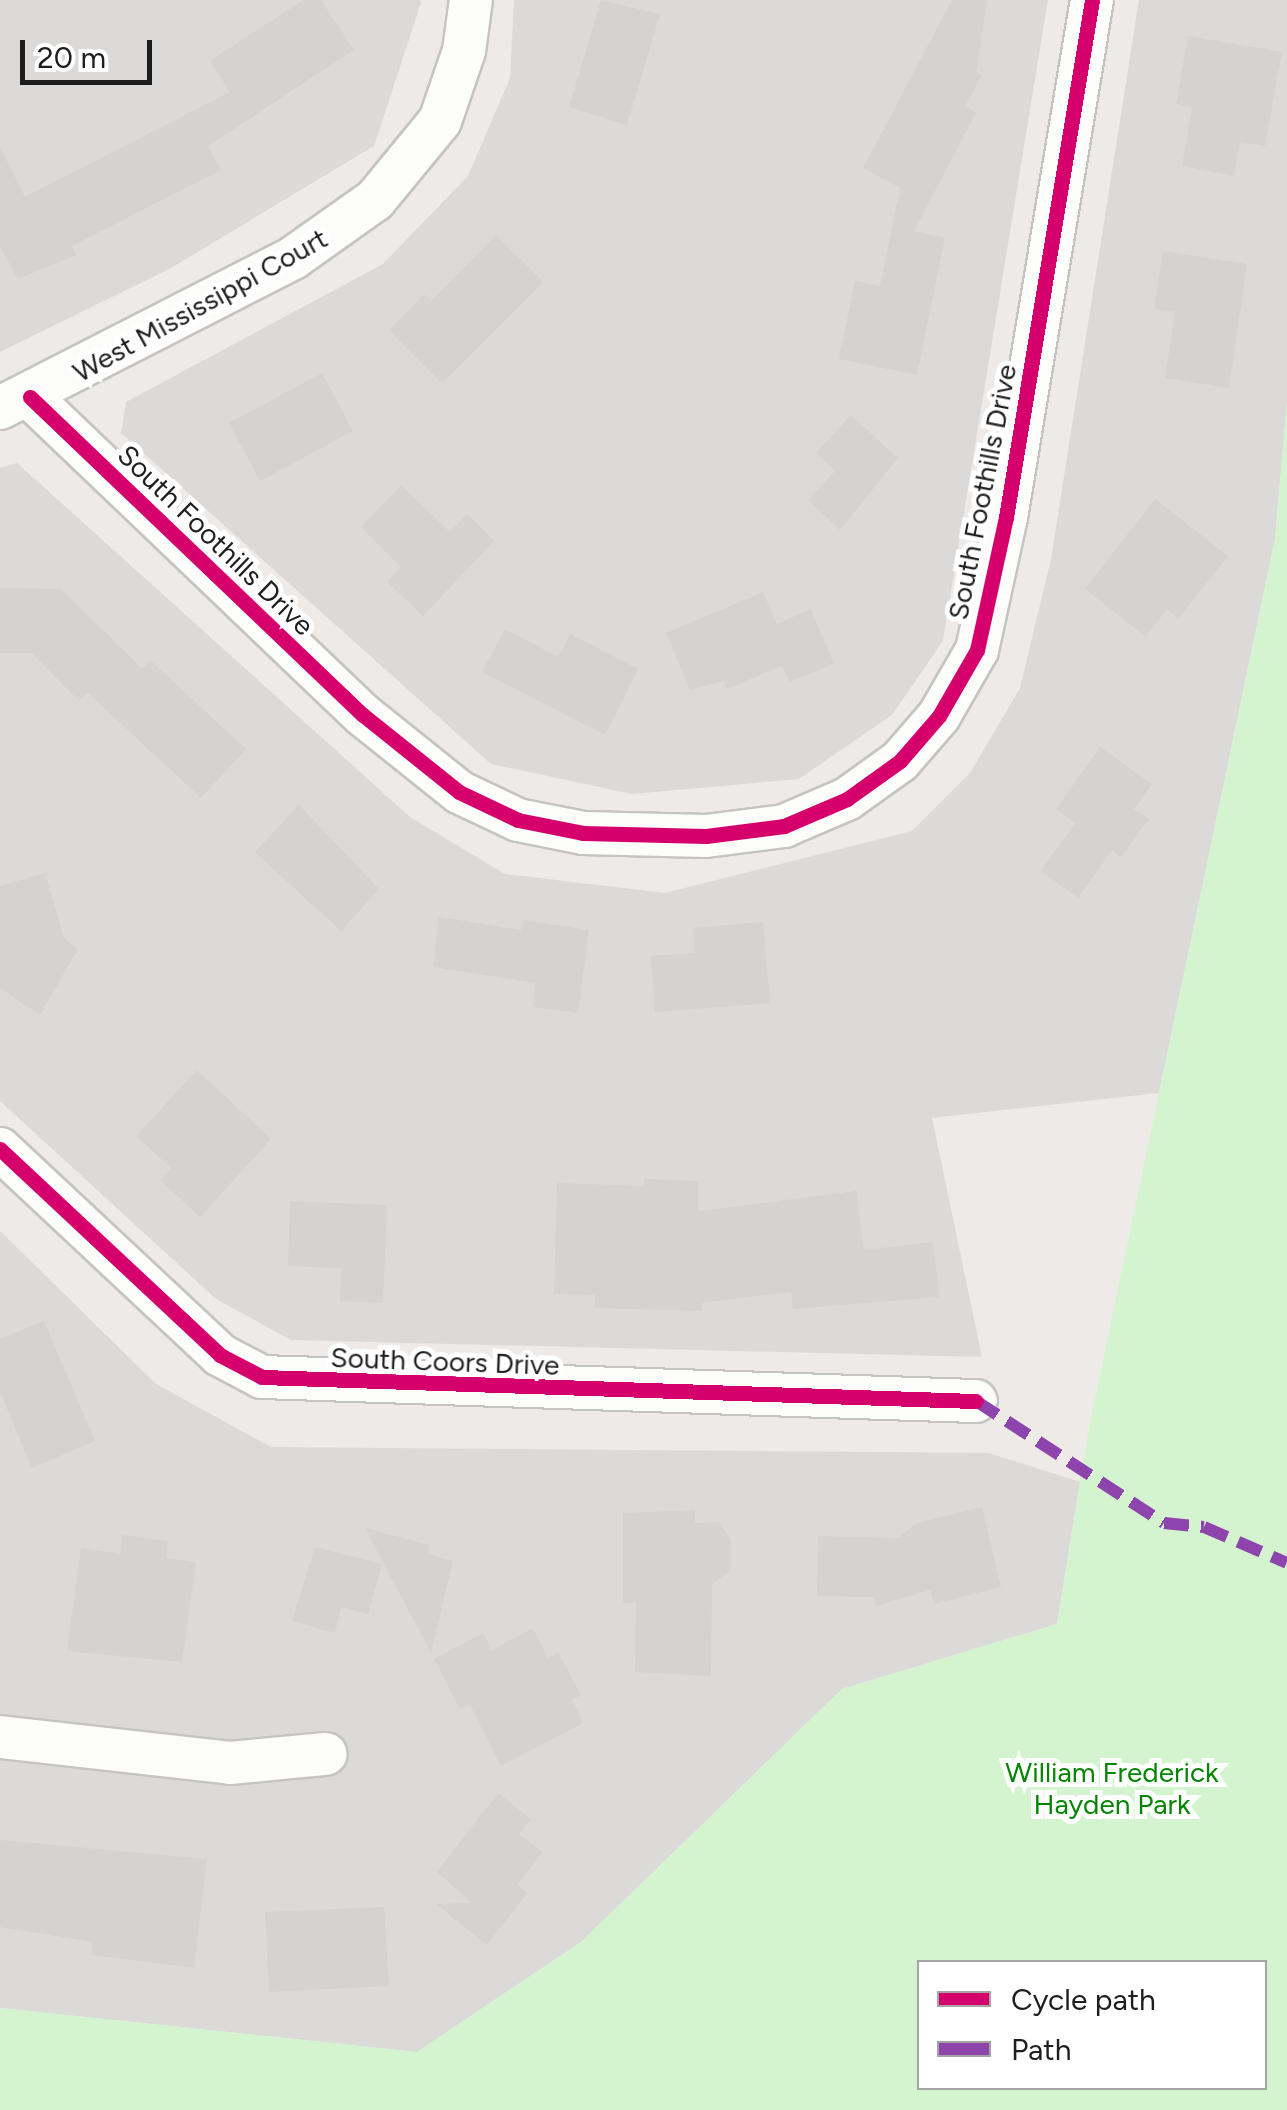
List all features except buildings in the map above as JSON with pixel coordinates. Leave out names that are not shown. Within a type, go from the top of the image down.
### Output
[{"type":"street","name":"West Mississippi Court","points":[[15,402],[293,258],[375,200],[440,121],[464,51],[470,0]]},
{"type":"street","name":"South Foothills Drive","points":[[15,402],[385,735],[459,792],[518,820],[583,833],[706,836],[784,826],[848,799],[900,760],[940,716],[977,650],[1006,517],[1092,0]]},
{"type":"street","name":"South Coors Drive","points":[[0,1150],[208,1344],[262,1377],[976,1401]]},
{"type":"street","points":[[0,1737],[230,1763],[326,1754]]},
{"type":"shaded area","points":[[0,0],[421,3],[374,146],[171,268],[0,352]]},
{"type":"shaded area","points":[[514,0],[1048,0],[943,641],[892,715],[799,779],[632,794],[491,764],[121,433],[126,402],[383,264],[468,176],[510,78]]},
{"type":"shaded area","points":[[1139,0],[1287,0],[1287,402],[1275,539],[1159,1093],[932,1118],[982,1357],[291,1340],[216,1299],[0,1101],[0,468],[17,463],[410,817],[505,874],[665,893],[912,831],[970,773],[1020,688],[1051,559]]},
{"type":"shaded area","points":[[0,1231],[156,1384],[271,1447],[989,1453],[1080,1482],[1057,1624],[842,1689],[581,1942],[417,2052],[0,2008]]},
{"type":"green space","name":"William Frederick Hayden Park","points":[[1287,402],[1287,2110],[0,2110],[0,2008],[417,2052],[581,1942],[842,1689],[1057,1624],[1089,1427],[1275,539]]},
{"type":"marked path","points":[[976,1401],[1164,1523],[1204,1527],[1287,1563]]},
{"type":"cycle path","points":[[30,397],[363,715],[459,792],[518,820],[583,833],[706,836],[784,826],[847,799],[900,761],[939,716],[977,650],[1006,517],[1092,0]]},
{"type":"cycle path","points":[[0,1149],[220,1355],[262,1377],[976,1401]]}]
